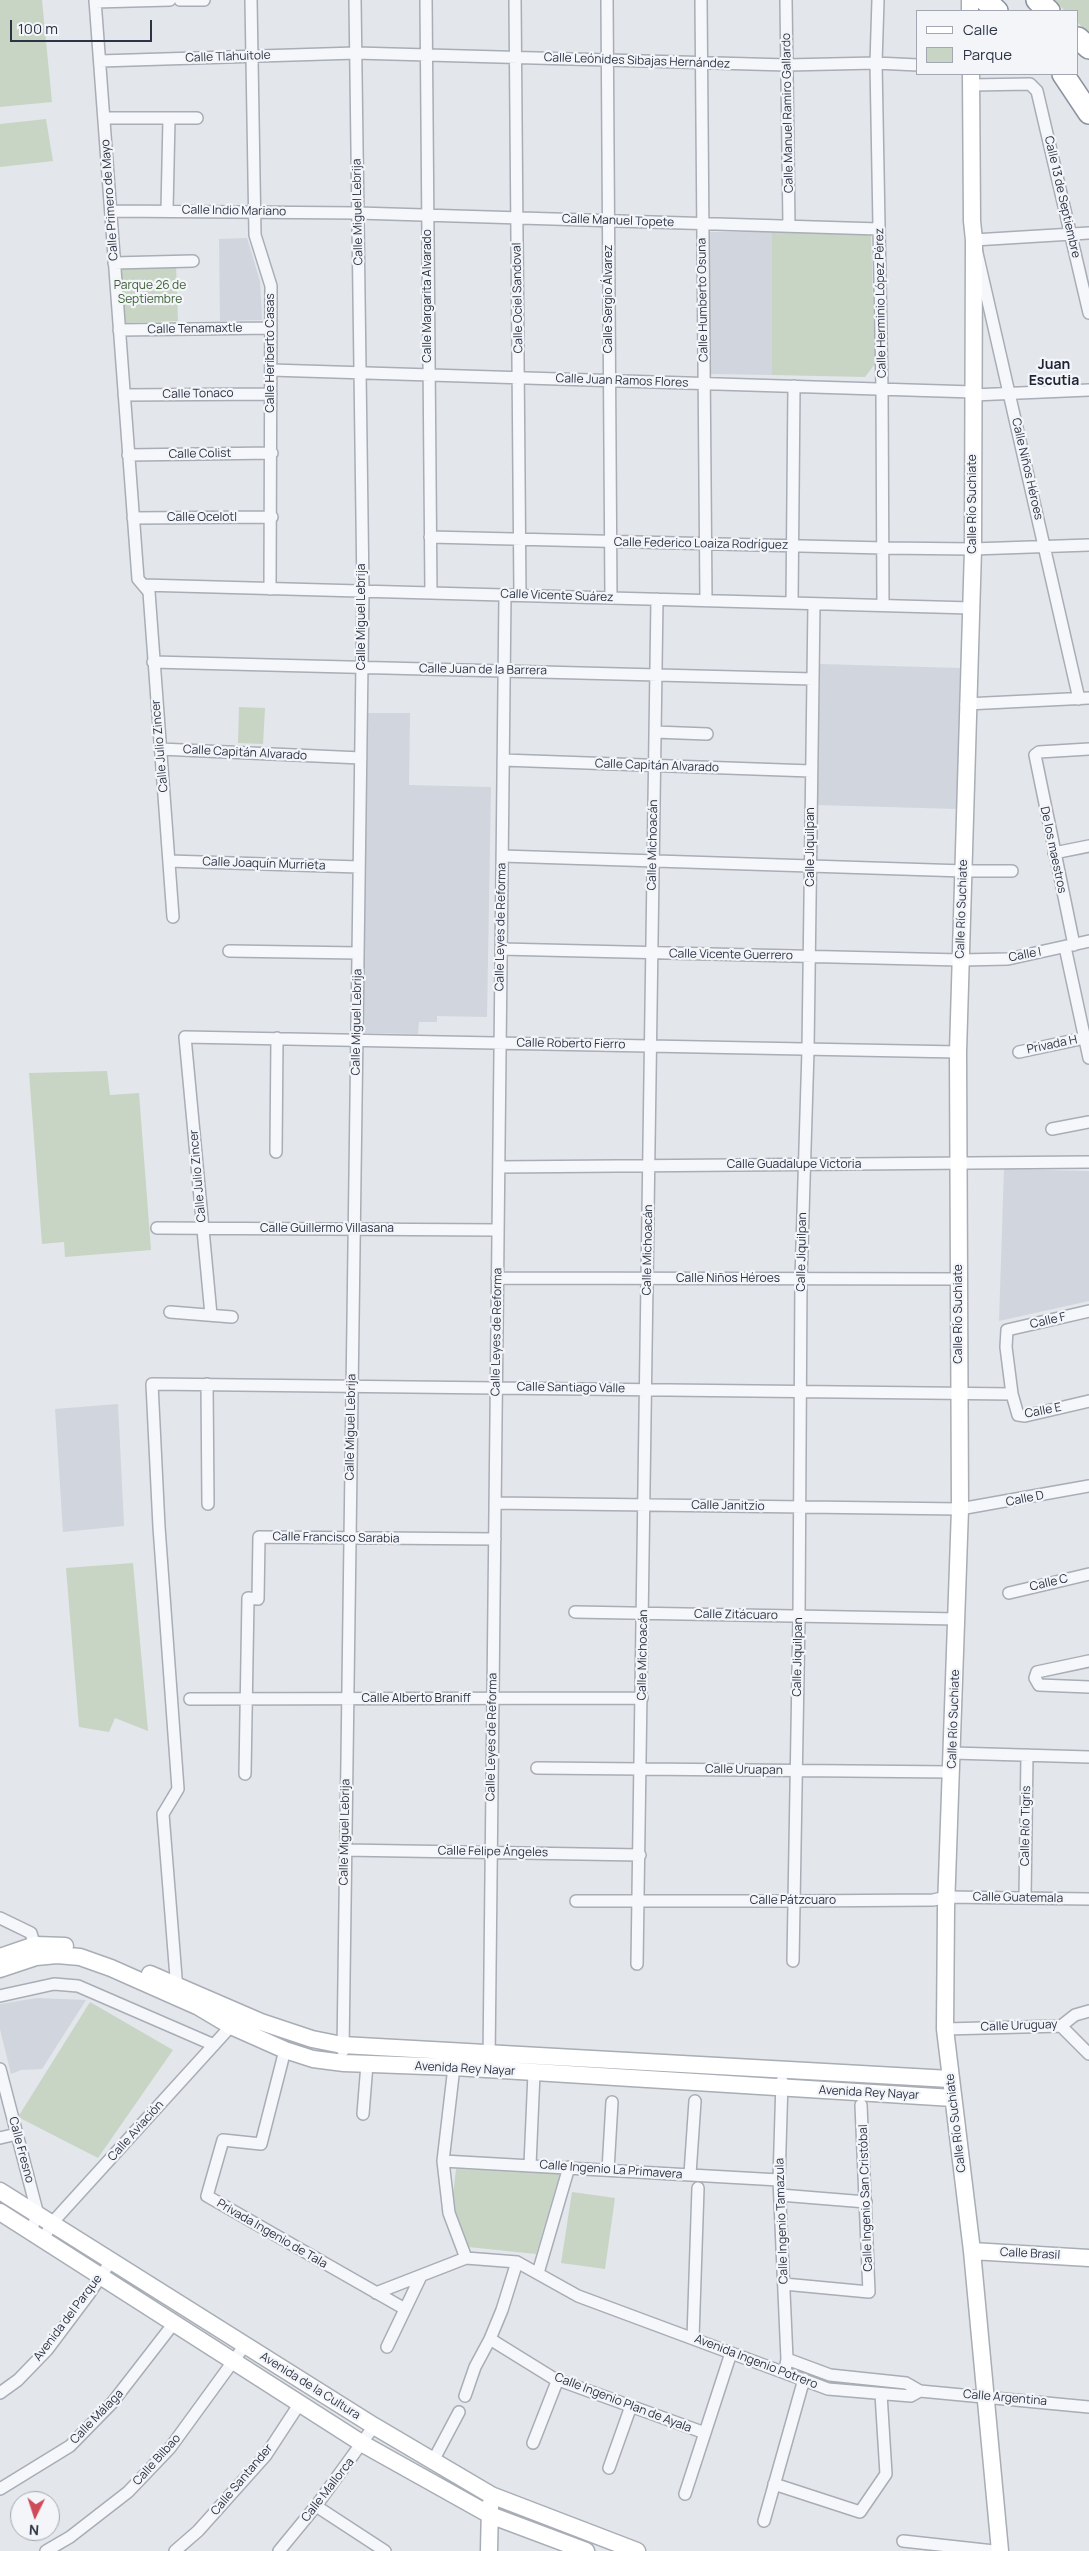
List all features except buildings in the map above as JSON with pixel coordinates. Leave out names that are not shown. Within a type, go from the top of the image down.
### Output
[{"type":"highway","points":[[985,0],[996,10]]},
{"type":"highway","points":[[1037,0],[1048,10]]},
{"type":"highway","points":[[1079,39],[1089,48]]},
{"type":"highway","points":[[1065,75],[1089,95]]},
{"type":"highway","points":[[1065,75],[1089,113]]},
{"type":"main road","name":"Calle Río Suchiate","points":[[971,80],[972,221],[974,240],[973,549],[966,704],[964,871],[958,1052],[960,1510],[947,1897],[945,2028],[972,2251],[1000,2551]]},
{"type":"main road","name":"Avenida Rey Nayar","points":[[0,1956],[36,1951],[59,1944],[84,1950],[177,1991],[234,2009],[288,2032],[342,2045],[950,2079]]},
{"type":"main road","name":"Avenida Rey Nayar","points":[[0,1969],[36,1951]]},
{"type":"main road","name":"Avenida Rey Nayar","points":[[177,1991],[231,2026],[285,2050],[313,2059],[344,2063],[454,2067],[953,2098]]},
{"type":"main road","points":[[823,2091],[824,2073]]},
{"type":"main road","name":"Avenida de la Cultura","points":[[0,2191],[374,2426],[491,2495],[636,2551]]},
{"type":"main road","name":"Avenida de la Cultura","points":[[0,2212],[363,2444],[490,2515],[586,2551]]},
{"type":"main road","name":"Calle Brasil","points":[[972,2251],[1089,2258]]},
{"type":"main road","points":[[489,2551],[491,2495]]},
{"type":"street","points":[[95,1],[170,0]]},
{"type":"street","points":[[180,0],[204,0]]},
{"type":"street","name":"Calle Heriberto Casas","points":[[251,0],[255,235],[271,286],[272,517],[270,589]]},
{"type":"street","name":"Calle Miguel Lebrija","points":[[344,2063],[342,2045],[363,591],[355,0]]},
{"type":"street","name":"Calle Margarita Alvarado","points":[[426,0],[431,593]]},
{"type":"street","name":"Calle Ociel Sandoval","points":[[515,0],[520,595]]},
{"type":"street","name":"Calle Sergio Álvarez","points":[[608,0],[611,598]]},
{"type":"street","name":"Calle Humberto Osuna","points":[[701,0],[706,600]]},
{"type":"street","name":"Calle Manuel Ramiro Gallardo","points":[[786,0],[789,226]]},
{"type":"street","name":"Calle Herminio López Pérez","points":[[878,0],[876,63],[882,389],[883,605]]},
{"type":"street","name":"Calle Primero de Mayo","points":[[95,1],[128,454],[140,582]]},
{"type":"street","name":"Calle Tlahuitole","points":[[100,62],[356,53]]},
{"type":"street","name":"Calle Leónides Sibajas Hernández","points":[[356,53],[787,65],[876,63],[916,65]]},
{"type":"street","name":"Calle 13 de Septiembre","points":[[971,80],[1030,84],[1037,91],[1089,312]]},
{"type":"street","points":[[104,118],[197,118]]},
{"type":"street","points":[[167,210],[168,119]]},
{"type":"street","name":"Calle Indio Mariano","points":[[111,211],[358,213]]},
{"type":"street","name":"Calle Manuel Topete","points":[[358,213],[879,229]]},
{"type":"street","points":[[974,240],[1089,233]]},
{"type":"street","name":"Calle Niños Héroes","points":[[974,240],[1045,547],[1084,698]]},
{"type":"street","points":[[114,263],[193,261]]},
{"type":"street","name":"Calle Tenamaxtle","points":[[120,330],[271,328]]},
{"type":"street","name":"Calle Juan Ramos Flores","points":[[271,370],[973,393],[1089,390]]},
{"type":"street","points":[[792,603],[794,386]]},
{"type":"street","name":"Calle Tonaco","points":[[124,395],[271,394]]},
{"type":"street","name":"Calle Colist","points":[[128,454],[272,453]]},
{"type":"street","name":"Calle Ocelotl","points":[[133,518],[272,517]]},
{"type":"street","name":"Calle Federico Loaiza Rodríguez","points":[[430,537],[884,548],[973,549],[1089,545]]},
{"type":"street","name":"Calle Vicente Suárez","points":[[140,582],[270,589],[971,608]]},
{"type":"street","name":"Calle Julio Zincer","points":[[140,582],[149,592],[173,917]]},
{"type":"street","name":"Calle Leyes de Reforma","points":[[489,2070],[505,595]]},
{"type":"street","name":"Calle Michoacán","points":[[637,1964],[640,1901],[657,599]]},
{"type":"street","name":"Calle Jiquilpan","points":[[793,1961],[799,1616],[801,1279],[812,865],[811,771],[814,604]]},
{"type":"street","name":"Calle Juan de la Barrera","points":[[153,662],[813,679]]},
{"type":"street","points":[[966,704],[1084,698]]},
{"type":"street","points":[[655,732],[707,734]]},
{"type":"street","name":"Calle Capitán Alvarado","points":[[160,749],[361,758]]},
{"type":"street","name":"De los maestros","points":[[1089,749],[1039,752],[1035,755],[1087,1037],[1089,1058]]},
{"type":"street","name":"Calle Capitán Alvarado","points":[[503,760],[811,771]]},
{"type":"street","points":[[1054,853],[1089,846]]},
{"type":"street","points":[[502,856],[1012,871]]},
{"type":"street","name":"Calle Joaquín Murrieta","points":[[169,861],[359,867]]},
{"type":"street","name":"Calle I","points":[[960,960],[1008,959],[1089,941]]},
{"type":"street","name":"Calle Vicente Guerrero","points":[[501,949],[960,960]]},
{"type":"street","points":[[229,951],[358,953]]},
{"type":"street","name":"Calle Julio Zincer","points":[[185,1036],[211,1315]]},
{"type":"street","name":"Calle Roberto Fierro","points":[[185,1036],[958,1052]]},
{"type":"street","name":"Privada H","points":[[1019,1052],[1087,1037]]},
{"type":"street","points":[[276,1152],[277,1038]]},
{"type":"street","points":[[1052,1129],[1089,1122]]},
{"type":"street","name":"Calle Guadalupe Victoria","points":[[499,1167],[1089,1162]]},
{"type":"street","name":"Calle Guillermo Villasana","points":[[157,1228],[498,1230]]},
{"type":"street","name":"Calle Niños Héroes","points":[[498,1278],[959,1279]]},
{"type":"street","name":"Calle F","points":[[1007,1330],[1089,1311]]},
{"type":"street","points":[[170,1312],[232,1317]]},
{"type":"street","name":"Calle E","points":[[1007,1330],[1006,1348],[1012,1394],[1018,1415],[1025,1416],[1089,1401]]},
{"type":"street","name":"Calle Santiago Valle","points":[[177,1991],[163,1814],[178,1789],[159,1527],[152,1384],[959,1392]]},
{"type":"street","points":[[207,1384],[208,1504]]},
{"type":"street","name":"Calle E","points":[[959,1392],[1012,1394]]},
{"type":"street","name":"Calle D","points":[[960,1510],[1089,1486]]},
{"type":"street","name":"Calle Janitzio","points":[[495,1503],[960,1510]]},
{"type":"street","name":"Calle Francisco Sarabia","points":[[248,1699],[248,1598],[258,1598],[259,1536],[495,1540]]},
{"type":"street","name":"Calle C","points":[[1010,1593],[1089,1574]]},
{"type":"street","name":"Calle Zitácuaro","points":[[575,1612],[957,1619]]},
{"type":"street","points":[[1089,1661],[1037,1672],[1035,1678],[1040,1685],[1089,1687]]},
{"type":"street","name":"Calle Alberto Braniff","points":[[190,1699],[642,1698]]},
{"type":"street","points":[[245,1774],[248,1699]]},
{"type":"street","points":[[953,1753],[1089,1757]]},
{"type":"street","name":"Calle Río Tigris","points":[[1025,1898],[1027,1755]]},
{"type":"street","name":"Calle Uruapan","points":[[537,1768],[952,1772]]},
{"type":"street","name":"Calle Felipe Ángeles","points":[[345,1850],[640,1855]]},
{"type":"street","name":"Calle Guatemala","points":[[947,1897],[1089,1900]]},
{"type":"street","name":"Calle Pátzcuaro","points":[[576,1901],[933,1900],[947,1897]]},
{"type":"street","points":[[0,1918],[32,1933],[36,1951]]},
{"type":"street","points":[[0,1996],[54,1984],[78,1986],[214,2045]]},
{"type":"street","points":[[231,2026],[234,2009]]},
{"type":"street","name":"Calle Uruguay","points":[[945,2028],[1061,2026],[1075,2015],[1089,2011]]},
{"type":"street","name":"Calle Aviación","points":[[37,2234],[45,2219],[231,2026]]},
{"type":"street","points":[[1061,2026],[1089,2054]]},
{"type":"street","name":"Privada Ingenio de Tala","points":[[285,2050],[261,2144],[223,2140],[206,2196],[405,2309]]},
{"type":"street","points":[[363,2114],[367,2064]]},
{"type":"street","points":[[376,2293],[466,2258],[449,2213],[443,2161],[454,2067]]},
{"type":"street","name":"Calle Fresno","points":[[0,2069],[17,2134],[45,2219]]},
{"type":"street","name":"Calle Ingenio Tamazula","points":[[782,2070],[779,2180],[787,2359],[785,2372]]},
{"type":"street","points":[[530,2165],[534,2073]]},
{"type":"street","points":[[690,2174],[695,2101]]},
{"type":"street","points":[[608,2170],[612,2102]]},
{"type":"street","name":"Calle Ingenio San Cristóbal","points":[[784,2284],[869,2292],[862,2105]]},
{"type":"street","points":[[0,2138],[17,2134]]},
{"type":"street","name":"Calle Ingenio La Primavera","points":[[443,2161],[779,2180]]},
{"type":"street","points":[[538,2273],[569,2167]]},
{"type":"street","points":[[693,2338],[698,2188]]},
{"type":"street","points":[[780,2196],[866,2202]]},
{"type":"street","points":[[37,2234],[45,2219]]},
{"type":"street","name":"Avenida Ingenio Potrero","points":[[466,2258],[517,2262],[578,2296],[828,2389],[910,2396],[920,2391]]},
{"type":"street","name":"Avenida del Parque","points":[[0,2393],[18,2380],[46,2350],[111,2261]]},
{"type":"street","points":[[465,2396],[475,2367],[490,2339],[517,2262]]},
{"type":"street","points":[[387,2348],[421,2276]]},
{"type":"street","name":"Calle Málaga","points":[[0,2489],[70,2446],[112,2403],[174,2323]]},
{"type":"street","name":"Calle Ingenio Plan de Ayala","points":[[490,2339],[558,2379],[705,2433]]},
{"type":"street","name":"Calle Bilbao","points":[[46,2551],[70,2536],[128,2492],[170,2448],[245,2345]]},
{"type":"street","points":[[685,2494],[731,2352]]},
{"type":"street","name":"Avenida Ingenio Potrero","points":[[787,2359],[830,2375],[906,2383],[920,2391]]},
{"type":"street","points":[[534,2443],[558,2379]]},
{"type":"street","points":[[764,2521],[804,2379]]},
{"type":"street","name":"Calle Argentina","points":[[920,2391],[1089,2406]]},
{"type":"street","points":[[774,2484],[860,2512],[886,2474],[881,2394]]},
{"type":"street","name":"Calle Santander","points":[[175,2551],[198,2532],[266,2455],[300,2403]]},
{"type":"street","points":[[609,2468],[631,2406]]},
{"type":"street","points":[[433,2461],[459,2412]]},
{"type":"street","name":"Calle Mallorca","points":[[279,2551],[316,2506],[363,2444],[374,2426]]},
{"type":"street","points":[[316,2506],[385,2551]]},
{"type":"street","points":[[903,2541],[994,2551]]},
{"type":"shaded area","points":[[710,232],[772,232],[772,375],[710,374]]},
{"type":"shaded area","points":[[247,238],[260,281],[262,320],[220,321],[219,239]]},
{"type":"shaded area","points":[[820,664],[960,668],[957,809],[817,805]]},
{"type":"shaded area","points":[[367,713],[410,713],[409,785],[491,787],[487,1017],[437,1016],[437,1022],[419,1022],[418,1034],[361,1033]]},
{"type":"shaded area","points":[[1004,1169],[1089,1171],[1089,1301],[999,1321]]},
{"type":"shaded area","points":[[118,1404],[124,1526],[63,1532],[55,1409]]},
{"type":"shaded area","points":[[37,1998],[86,2000],[42,2069],[21,2070],[11,2074],[0,2029],[0,2004]]},
{"type":"green space","points":[[0,0],[42,0],[52,102],[0,107]]},
{"type":"green space","points":[[1054,0],[1089,0],[1089,33],[1079,24],[1079,10],[1064,10]]},
{"type":"green space","points":[[46,119],[53,161],[0,167],[0,124]]},
{"type":"green space","points":[[772,232],[871,233],[875,364],[865,377],[772,375]]},
{"type":"green space","name":"Parque 26 de Septiembre","points":[[176,263],[178,321],[124,323],[121,265]]},
{"type":"green space","points":[[239,707],[265,708],[263,744],[238,743]]},
{"type":"green space","points":[[107,1071],[110,1095],[139,1093],[151,1250],[65,1257],[64,1242],[42,1244],[29,1073]]},
{"type":"green space","points":[[133,1563],[148,1731],[115,1718],[109,1732],[79,1727],[66,1568]]},
{"type":"green space","points":[[90,2002],[173,2050],[98,2158],[18,2117]]},
{"type":"green space","points":[[828,2078],[937,2085],[938,2087],[937,2090],[828,2083]]},
{"type":"green space","points":[[456,2169],[560,2173],[536,2254],[468,2247],[454,2214],[453,2195]]},
{"type":"green space","points":[[572,2192],[615,2198],[605,2269],[561,2263]]},
{"type":"district","name":"Juan Escutia","points":[[1054,374]]}]
